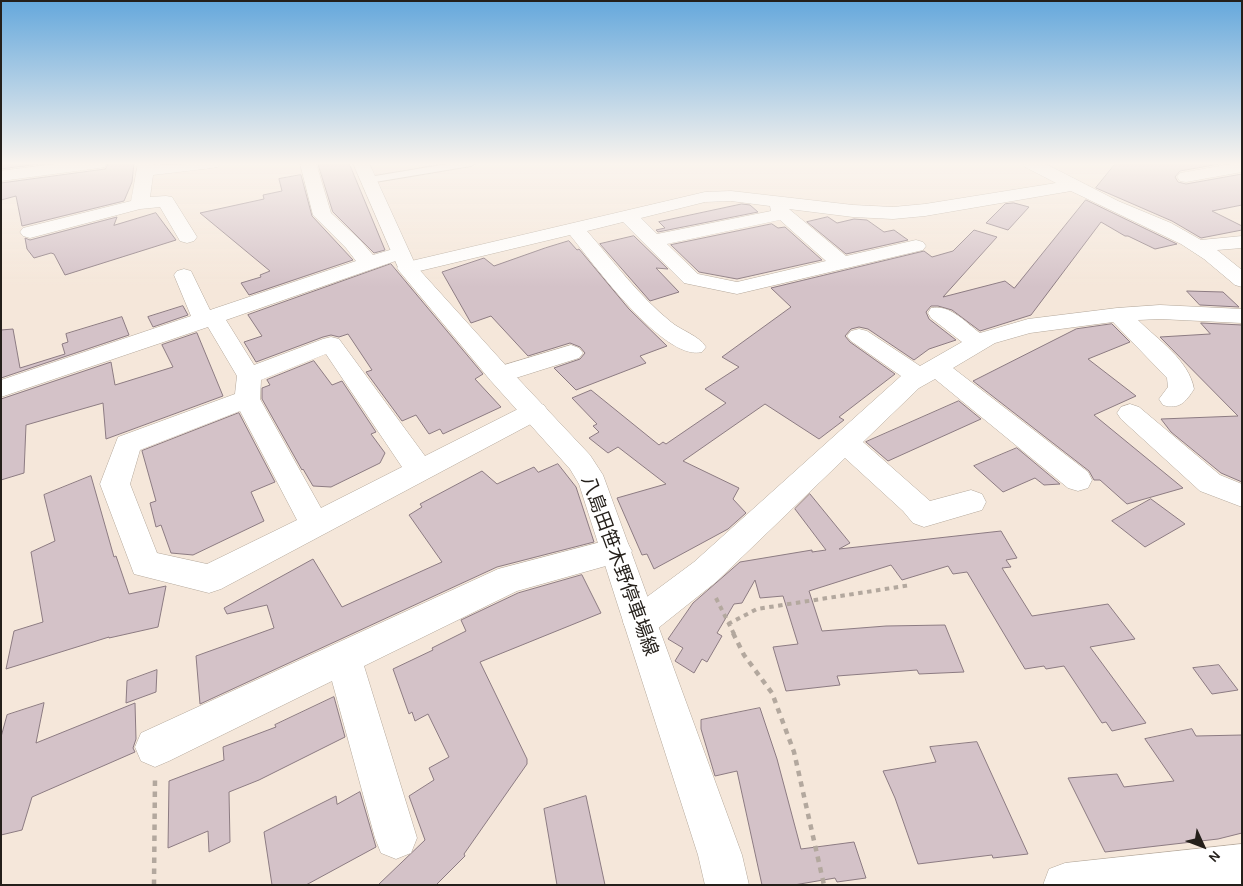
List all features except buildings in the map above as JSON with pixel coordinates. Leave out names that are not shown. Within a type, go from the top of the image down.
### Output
[{"type":"street","points":[[30,232],[139,204]]},
{"type":"street","points":[[168,204],[186,237]]},
{"type":"street","points":[[319,204],[322,215],[352,244],[369,264]]},
{"type":"street","name":"八島田笹木野停車場線","points":[[380,204],[404,260],[500,375],[580,462],[593,483],[720,856],[727,885]]},
{"type":"street","points":[[1,390],[369,264],[404,260],[574,228],[673,204]]},
{"type":"street","points":[[765,204],[780,208],[893,213],[959,204]]},
{"type":"street","points":[[1111,204],[1164,227],[1198,246],[1242,281]]},
{"type":"street","points":[[654,241],[780,208]]},
{"type":"street","points":[[780,208],[841,263]]},
{"type":"street","points":[[627,215],[691,279],[737,288],[916,246]]},
{"type":"street","points":[[574,228],[633,298],[664,328],[694,346]]},
{"type":"street","points":[[1198,246],[1242,242]]},
{"type":"street","points":[[184,275],[248,387],[315,525]]},
{"type":"street","points":[[640,622],[705,572],[844,441],[927,372],[978,343],[1028,326],[1119,315],[1160,312],[1232,314],[1242,316]]},
{"type":"street","points":[[939,313],[978,343]]},
{"type":"street","points":[[1119,315],[1164,358],[1179,376],[1181,389],[1172,399]]},
{"type":"street","points":[[859,336],[927,372],[1078,480]]},
{"type":"street","points":[[420,472],[331,344],[248,387],[128,444],[115,484],[145,564],[209,579],[420,472],[535,411]]},
{"type":"street","points":[[500,375],[571,353]]},
{"type":"street","points":[[1130,412],[1210,483],[1242,496]]},
{"type":"street","points":[[844,441],[924,514],[971,502]]},
{"type":"street","points":[[155,747],[510,579],[616,552]]},
{"type":"street","points":[[344,658],[396,838]]},
{"type":"street","points":[[1065,885],[1242,866]]},
{"type":"path","points":[[705,572],[744,655],[772,693],[794,752],[824,885]]},
{"type":"path","points":[[728,624],[757,609],[912,585]]},
{"type":"path","points":[[154,885],[155,747]]}]
